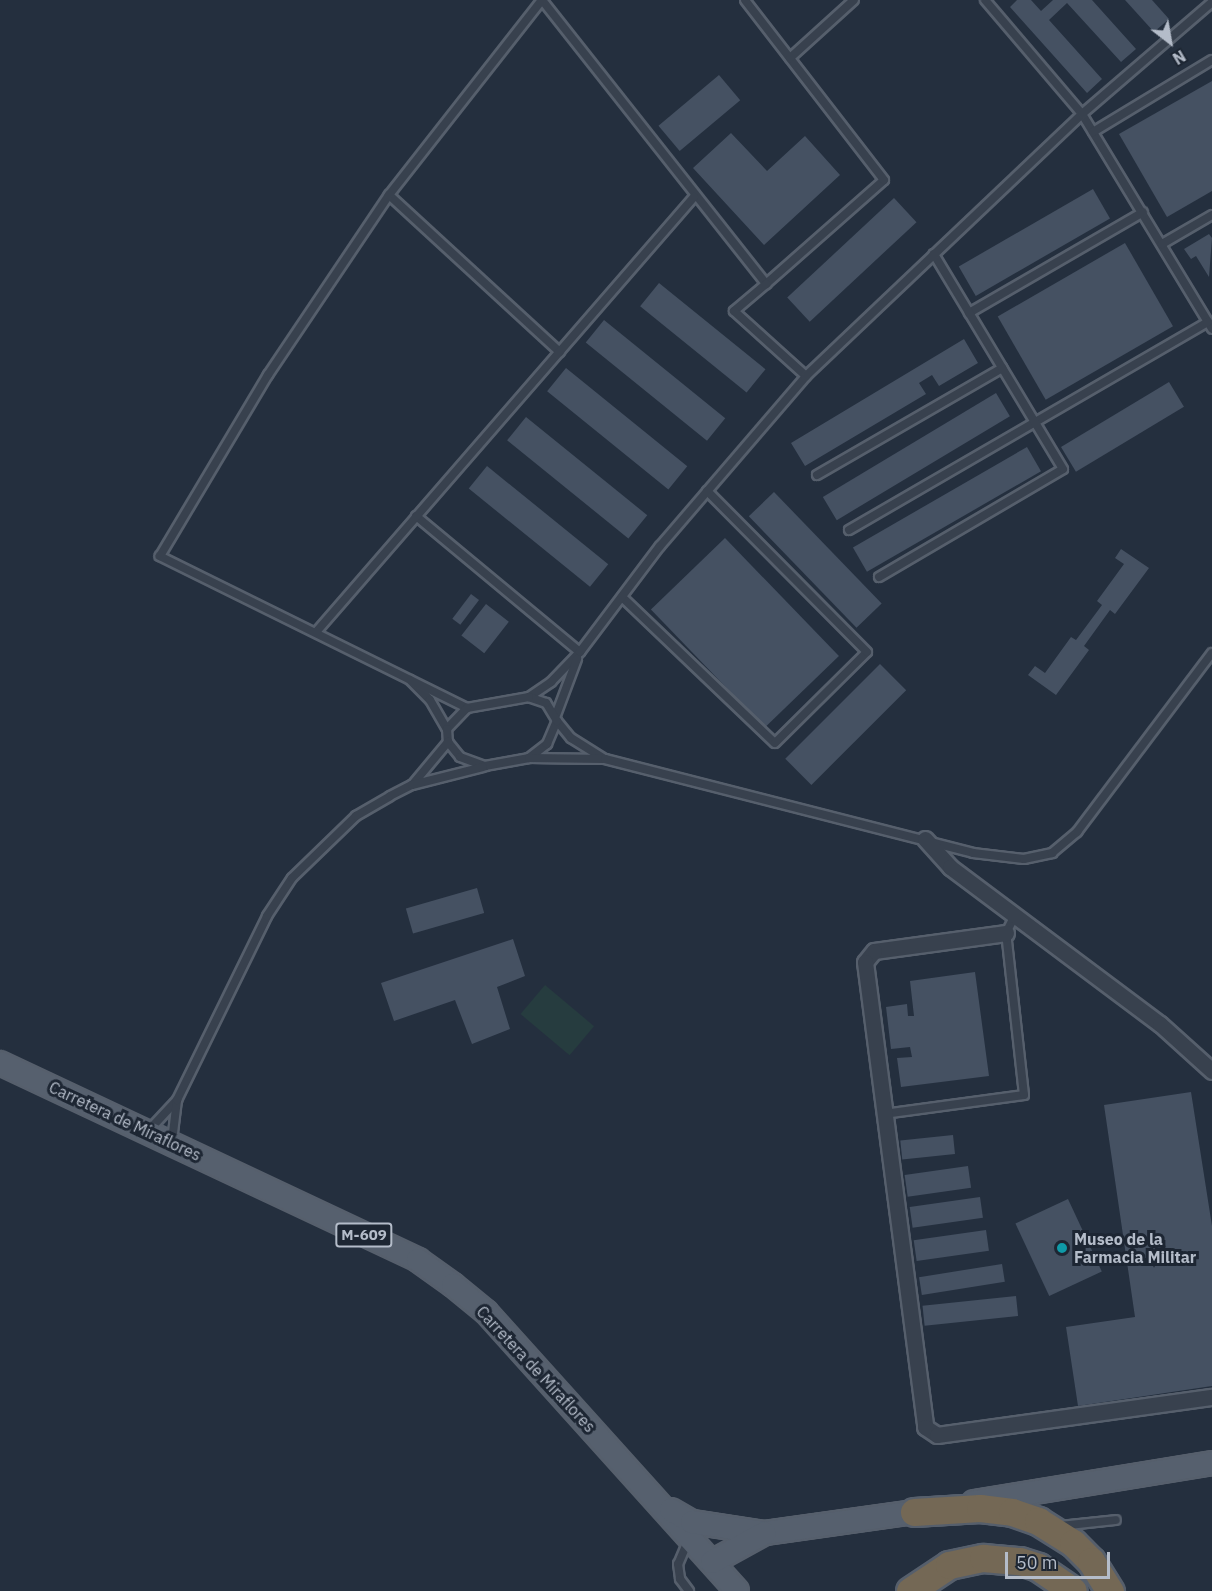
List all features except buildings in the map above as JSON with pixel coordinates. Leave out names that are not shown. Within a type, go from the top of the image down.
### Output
[{"type":"highway","points":[[914,1512],[980,1508],[1012,1512],[1052,1528],[1090,1561],[1110,1591]]},
{"type":"highway","points":[[910,1591],[950,1565],[983,1558],[1020,1561],[1038,1567],[1072,1591]]},
{"type":"main road","name":"Carretera de Miraflores","points":[[0,1063],[149,1131],[418,1260],[453,1285],[486,1312],[690,1538],[722,1558],[737,1591]]},
{"type":"main road","points":[[659,1503],[692,1522],[739,1532],[765,1533],[914,1512],[1212,1463]]},
{"type":"main road","points":[[739,1532],[718,1545],[722,1558],[731,1563],[743,1591]]},
{"type":"main road","points":[[722,1558],[765,1533]]},
{"type":"street","points":[[925,839],[950,867],[1160,1024],[1212,1071]]},
{"type":"street","points":[[1006,933],[874,951],[865,962],[925,1427],[937,1435],[1212,1397]]},
{"type":"lane","points":[[467,708],[402,673],[160,556],[268,375],[389,195],[542,0],[694,197],[766,284]]},
{"type":"lane","points":[[745,0],[884,180],[734,311],[806,376]]},
{"type":"lane","points":[[790,58],[854,0]]},
{"type":"lane","points":[[849,530],[1034,421],[1210,325],[1082,114],[987,1]]},
{"type":"lane","points":[[447,729],[467,708],[530,697],[551,682],[580,652],[707,491],[806,376],[1082,114],[1212,2]]},
{"type":"lane","points":[[1093,132],[1212,60]]},
{"type":"lane","points":[[389,195],[560,352]]},
{"type":"lane","points":[[316,631],[694,197]]},
{"type":"lane","points":[[969,313],[1143,212]]},
{"type":"lane","points":[[1162,244],[1212,215]]},
{"type":"lane","points":[[879,577],[1063,469],[934,254]]},
{"type":"lane","points":[[817,475],[1002,368]]},
{"type":"lane","points":[[622,597],[776,743],[867,651],[707,491]]},
{"type":"lane","points":[[416,516],[580,652]]},
{"type":"lane","points":[[529,758],[547,744],[557,718],[563,689],[580,652]]},
{"type":"lane","points":[[149,1131],[177,1100],[267,916],[292,878],[356,816],[412,785],[485,766],[529,758],[605,759],[973,853],[1024,859],[1052,853],[1077,832],[1117,784],[1212,653]]},
{"type":"lane","points":[[402,673],[430,700],[447,729],[448,742],[460,757],[485,766]]},
{"type":"lane","points":[[530,697],[546,703],[572,738],[605,759]]},
{"type":"lane","points":[[412,785],[438,759],[448,742]]},
{"type":"lane","points":[[884,1114],[1024,1095],[1006,933],[1015,915]]},
{"type":"lane","points":[[172,1142],[177,1100]]},
{"type":"lane","points":[[1052,1528],[1071,1522],[1116,1520]]},
{"type":"lane","points":[[689,1591],[680,1579],[678,1564],[690,1538]]},
{"type":"green space","points":[[545,985],[594,1026],[570,1055],[521,1014]]},
{"type":"place","name":"Museo de la Farmacia Militar","points":[[1062,1248]]}]
